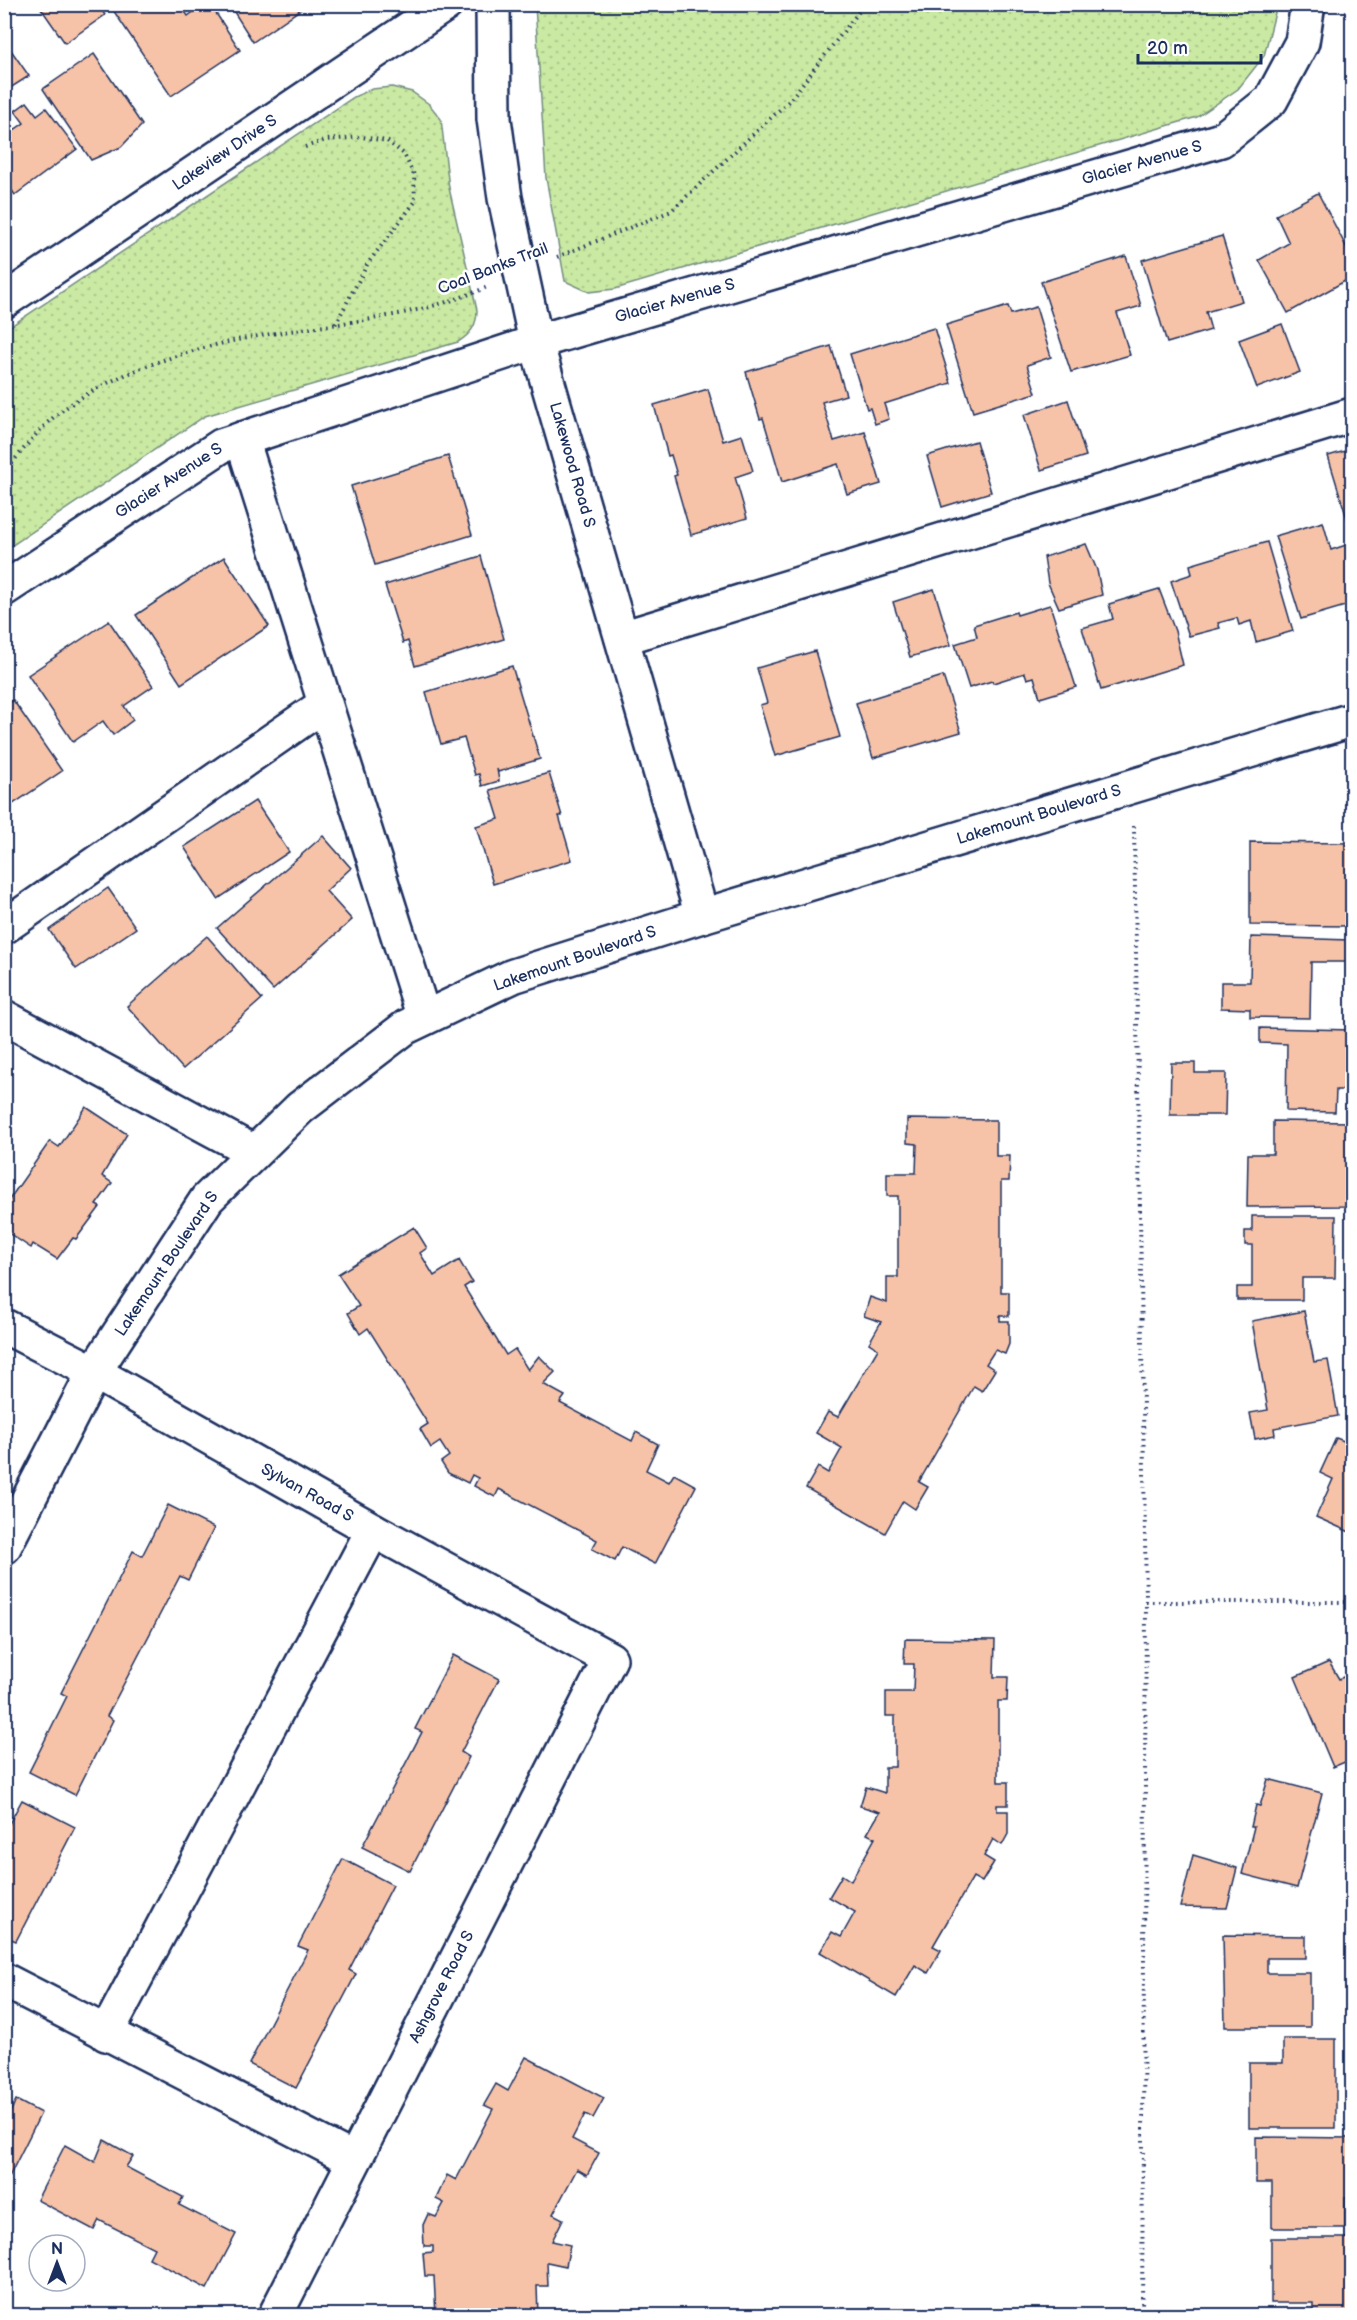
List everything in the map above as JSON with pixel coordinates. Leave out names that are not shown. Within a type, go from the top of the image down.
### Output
[{"type":"street","name":"Lakeview Drive S","points":[[4,301],[446,4]]},
{"type":"street","name":"Lakewood Road S","points":[[493,4],[494,119],[505,198],[536,342],[702,916]]},
{"type":"street","name":"Glacier Avenue S","points":[[4,589],[221,446],[536,342],[1221,140],[1271,100],[1302,42],[1308,4]]},
{"type":"street","points":[[622,638],[1353,415]]},
{"type":"street","points":[[242,439],[424,1018]]},
{"type":"street","points":[[4,927],[325,704]]},
{"type":"street","name":"Lakemount Boulevard S","points":[[4,1547],[94,1372],[207,1198],[300,1108],[406,1027],[513,976],[702,916],[1353,720]]},
{"type":"street","points":[[4,1017],[254,1152]]},
{"type":"street","name":"Sylvan Road S","points":[[4,1326],[94,1372],[373,1530],[610,1659]]},
{"type":"street","points":[[106,2034],[373,1530]]},
{"type":"street","name":"Ashgrove Road S","points":[[275,2316],[610,1659]]},
{"type":"street","points":[[4,1980],[354,2160]]},
{"type":"path","name":"Coal Banks Trail","points":[[4,472],[59,413],[105,383],[163,361],[237,340],[335,325],[431,306],[471,294],[671,211],[789,101],[865,4]]},
{"type":"path","points":[[298,149],[326,140],[362,137],[387,141],[404,154],[414,175],[415,202],[368,263],[335,325]]},
{"type":"path","points":[[4,346],[14,339]]},
{"type":"path","points":[[1133,786],[1146,1602],[1142,2316]]},
{"type":"path","points":[[1146,1602],[1353,1602]]},
{"type":"green space","points":[[535,4],[1277,5],[1264,56],[1238,89],[1197,117],[615,289],[589,292],[565,281],[546,178]]},
{"type":"green space","points":[[392,87],[412,92],[429,104],[441,119],[449,188],[477,310],[476,320],[470,332],[458,342],[205,416],[5,550],[5,330],[354,97],[372,89]]},
{"type":"building","points":[[38,4],[98,4],[105,15],[65,43]]},
{"type":"building","points":[[109,4],[180,4],[188,16],[204,4],[210,4],[240,50],[171,96]]},
{"type":"building","points":[[229,4],[297,4],[301,9],[253,42]]},
{"type":"building","points":[[4,40],[29,76],[4,92]]},
{"type":"building","points":[[94,54],[142,125],[121,147],[91,160],[43,89]]},
{"type":"building","points":[[27,102],[37,115],[46,108],[77,149],[15,195],[4,179],[4,137],[24,123],[15,111]]},
{"type":"building","points":[[1318,193],[1352,258],[1352,277],[1288,313],[1259,260],[1289,243],[1276,215]]},
{"type":"building","points":[[1222,236],[1242,301],[1206,312],[1211,330],[1167,343],[1142,260]]},
{"type":"building","points":[[1126,256],[1141,306],[1117,313],[1130,355],[1071,372],[1041,282]]},
{"type":"building","points":[[1008,306],[1011,314],[1036,307],[1051,357],[1027,365],[1036,393],[973,412],[946,325]]},
{"type":"building","points":[[1282,324],[1300,372],[1257,388],[1239,340]]},
{"type":"building","points":[[934,328],[951,383],[884,404],[889,419],[875,424],[870,408],[867,409],[850,354]]},
{"type":"building","points":[[831,346],[846,395],[822,402],[834,441],[865,432],[881,484],[847,494],[838,464],[782,482],[763,418],[760,419],[746,372]]},
{"type":"building","points":[[708,389],[723,441],[742,435],[753,471],[735,477],[747,518],[691,535],[674,476],[677,475],[671,455],[668,456],[654,405]]},
{"type":"building","points":[[1068,400],[1086,456],[1041,470],[1024,415]]},
{"type":"building","points":[[976,441],[991,492],[942,507],[927,456]]},
{"type":"building","points":[[1352,449],[1352,535],[1328,456]]},
{"type":"building","points":[[448,456],[472,535],[375,565],[351,486]]},
{"type":"building","points":[[1323,522],[1331,550],[1352,543],[1352,604],[1301,619],[1275,536]]},
{"type":"building","points":[[1267,542],[1293,631],[1256,642],[1251,621],[1239,625],[1237,618],[1218,623],[1220,628],[1189,636],[1171,581],[1192,574],[1190,565]]},
{"type":"building","points":[[1086,544],[1097,570],[1102,595],[1059,608],[1048,583],[1044,557]]},
{"type":"building","points":[[481,556],[504,639],[415,666],[408,641],[403,643],[385,585]]},
{"type":"building","points":[[224,557],[269,626],[181,684],[136,615]]},
{"type":"building","points":[[934,589],[951,645],[910,657],[893,602]]},
{"type":"building","points":[[1159,589],[1175,631],[1183,665],[1101,690],[1082,628],[1113,619],[1109,604]]},
{"type":"building","points":[[1050,605],[1076,687],[1040,698],[1034,677],[1027,679],[1025,673],[969,688],[955,644],[977,637],[974,625],[1016,612],[1017,615]]},
{"type":"building","points":[[109,621],[153,686],[124,706],[133,720],[113,735],[103,721],[73,742],[28,675]]},
{"type":"building","points":[[815,651],[840,737],[775,756],[760,705],[767,703],[757,668]]},
{"type":"building","points":[[512,666],[540,759],[498,772],[497,769],[499,781],[482,786],[479,774],[475,775],[464,738],[441,744],[426,692]]},
{"type":"building","points":[[943,676],[961,732],[873,758],[856,703]]},
{"type":"building","points":[[13,700],[62,771],[4,810],[4,706]]},
{"type":"building","points":[[549,773],[572,860],[493,884],[476,826],[499,819],[490,790]]},
{"type":"building","points":[[255,801],[289,852],[218,899],[184,847]]},
{"type":"building","points":[[323,836],[351,868],[326,891],[352,920],[273,990],[217,928]]},
{"type":"building","points":[[1250,842],[1352,843],[1352,926],[1250,925]]},
{"type":"building","points":[[108,888],[136,928],[76,969],[49,930]]},
{"type":"building","points":[[207,936],[262,999],[183,1069],[127,1006]]},
{"type":"building","points":[[1251,937],[1349,940],[1349,962],[1311,962],[1310,1018],[1250,1017],[1250,1009],[1221,1008],[1221,982],[1250,982]]},
{"type":"building","points":[[1260,1028],[1352,1030],[1352,1090],[1336,1090],[1335,1112],[1286,1111],[1287,1044],[1260,1043]]},
{"type":"building","points":[[1171,1063],[1195,1063],[1195,1073],[1226,1073],[1225,1115],[1170,1115]]},
{"type":"building","points":[[86,1107],[127,1134],[102,1176],[112,1183],[96,1205],[100,1207],[76,1239],[73,1238],[57,1259],[33,1244],[31,1248],[7,1232],[10,1227],[4,1224],[4,1207],[50,1141],[59,1147]]},
{"type":"building","points":[[907,1119],[996,1120],[996,1156],[1010,1156],[1009,1181],[1001,1181],[1001,1292],[1009,1292],[1009,1316],[1000,1316],[1000,1321],[1009,1321],[1009,1344],[1005,1354],[995,1350],[986,1364],[995,1370],[982,1391],[974,1386],[919,1482],[928,1487],[915,1509],[903,1501],[885,1533],[806,1488],[818,1467],[828,1473],[842,1448],[816,1433],[828,1412],[838,1417],[878,1349],[869,1343],[881,1322],[864,1316],[870,1297],[887,1303],[887,1277],[898,1277],[898,1196],[887,1196],[887,1173],[916,1173],[917,1144],[907,1143]]},
{"type":"building","points":[[1273,1121],[1352,1122],[1352,1185],[1348,1185],[1348,1206],[1247,1207],[1248,1154],[1273,1154]]},
{"type":"building","points":[[1252,1216],[1336,1216],[1335,1278],[1302,1278],[1302,1300],[1237,1300],[1237,1287],[1252,1287],[1252,1245],[1245,1245],[1245,1231],[1252,1231]]},
{"type":"building","points":[[414,1227],[427,1248],[420,1253],[434,1276],[459,1260],[472,1282],[464,1287],[506,1355],[515,1349],[528,1370],[539,1356],[555,1372],[543,1384],[565,1396],[560,1403],[632,1441],[636,1432],[658,1444],[646,1470],[669,1482],[674,1474],[696,1486],[655,1564],[622,1547],[615,1561],[592,1549],[597,1540],[499,1489],[495,1497],[474,1486],[478,1478],[472,1475],[468,1483],[448,1473],[441,1462],[449,1456],[440,1442],[431,1448],[420,1429],[428,1424],[368,1328],[360,1334],[348,1313],[359,1306],[338,1274]]},
{"type":"building","points":[[1304,1311],[1314,1362],[1328,1360],[1338,1416],[1274,1428],[1275,1435],[1255,1439],[1250,1413],[1268,1410],[1252,1321]]},
{"type":"building","points":[[1336,1438],[1352,1444],[1352,1533],[1316,1517],[1333,1479],[1320,1473]]},
{"type":"building","points":[[168,1505],[214,1528],[188,1580],[180,1576],[107,1716],[113,1720],[75,1795],[29,1772],[67,1696],[61,1693],[133,1551],[142,1556]]},
{"type":"building","points":[[905,1639],[995,1640],[994,1677],[1008,1677],[1007,1701],[998,1701],[998,1782],[1008,1782],[1008,1805],[997,1805],[997,1811],[1008,1811],[1008,1834],[1002,1845],[993,1839],[984,1856],[994,1862],[982,1882],[973,1877],[933,1946],[941,1950],[928,1973],[915,1965],[896,1997],[820,1952],[832,1932],[841,1937],[855,1912],[829,1897],[842,1875],[851,1881],[875,1838],[867,1834],[880,1812],[860,1806],[866,1787],[885,1793],[885,1767],[895,1767],[895,1716],[886,1716],[886,1692],[913,1692],[914,1664],[904,1664]]},
{"type":"building","points":[[453,1655],[499,1679],[461,1752],[469,1757],[410,1871],[362,1847],[422,1732],[415,1729]]},
{"type":"building","points":[[1329,1662],[1339,1679],[1352,1673],[1352,1759],[1333,1767],[1295,1677]]},
{"type":"building","points":[[1268,1779],[1322,1793],[1297,1888],[1242,1874],[1254,1827],[1251,1827],[1256,1805],[1260,1806]]},
{"type":"building","points":[[22,1800],[75,1827],[16,1941],[4,1936],[4,1833]]},
{"type":"building","points":[[1193,1855],[1237,1868],[1227,1908],[1180,1907]]},
{"type":"building","points":[[343,1859],[393,1885],[349,1970],[356,1974],[296,2088],[249,2064],[308,1950],[298,1946]]},
{"type":"building","points":[[1223,1935],[1306,1936],[1306,1958],[1267,1958],[1267,1973],[1310,1973],[1310,2027],[1225,2027]]},
{"type":"building","points":[[1283,2039],[1336,2039],[1336,2128],[1249,2128],[1249,2063],[1283,2063]]},
{"type":"building","points":[[526,2057],[604,2098],[593,2118],[585,2114],[572,2139],[599,2153],[587,2175],[577,2169],[553,2214],[563,2219],[552,2241],[570,2245],[566,2266],[547,2262],[548,2286],[537,2286],[538,2316],[436,2316],[434,2276],[425,2276],[423,2253],[433,2252],[433,2246],[424,2246],[423,2225],[428,2214],[436,2217],[444,2203],[436,2199],[447,2175],[456,2180],[493,2109],[484,2105],[496,2084],[508,2091]]},
{"type":"building","points":[[16,2100],[41,2113],[6,2183],[4,2182],[4,2113],[9,2115]]},
{"type":"building","points":[[1256,2137],[1352,2138],[1352,2197],[1345,2197],[1345,2228],[1272,2228],[1272,2183],[1256,2183]]},
{"type":"building","points":[[104,2140],[133,2156],[126,2167],[183,2197],[179,2205],[236,2234],[207,2289],[149,2258],[154,2248],[99,2220],[94,2230],[37,2200],[65,2145],[95,2162]]},
{"type":"building","points":[[1271,2238],[1352,2238],[1352,2316],[1314,2316],[1314,2303],[1271,2303]]}]
